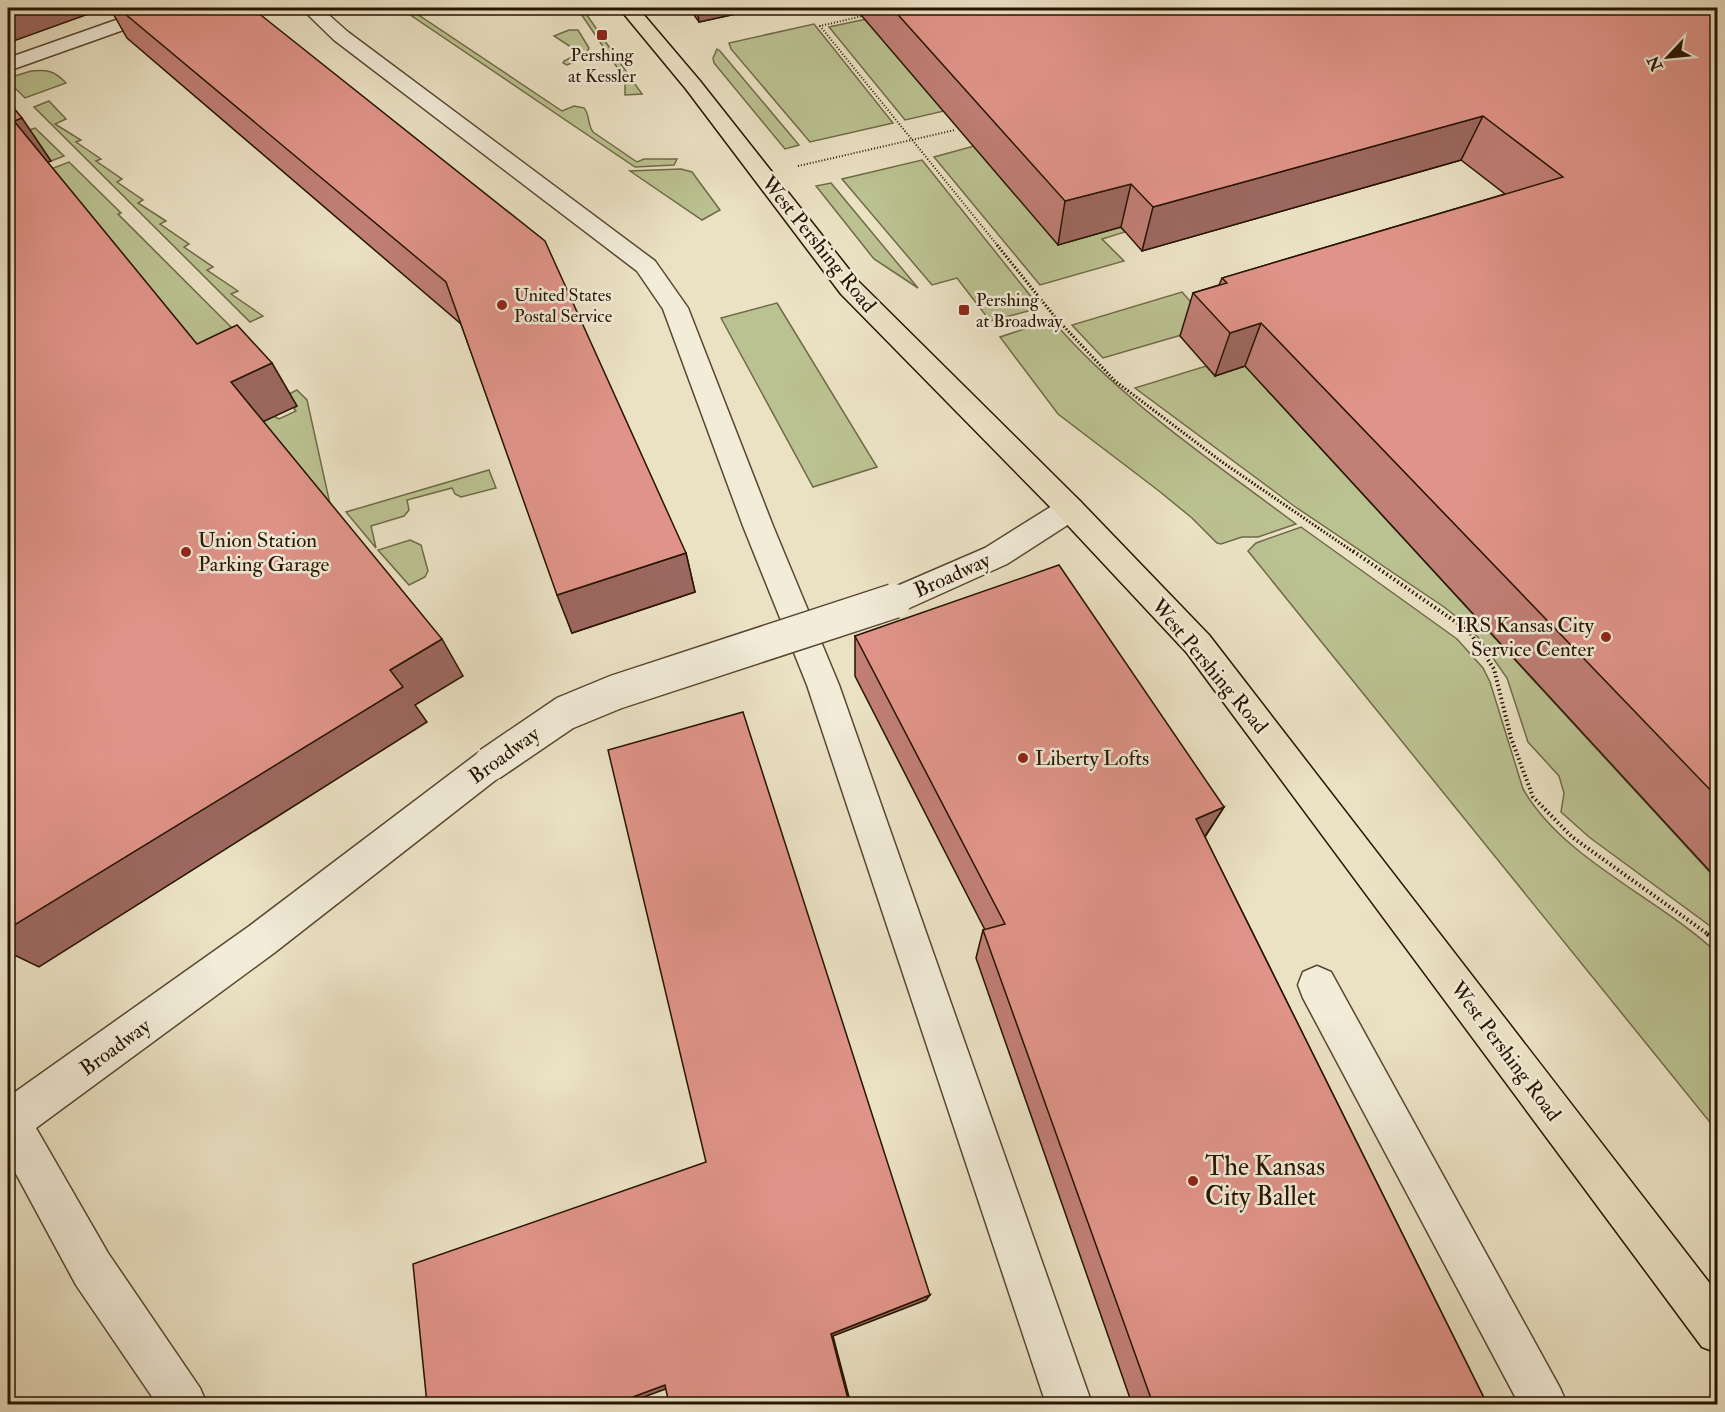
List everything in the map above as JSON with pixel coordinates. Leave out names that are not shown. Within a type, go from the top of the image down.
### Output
[{"type":"main road","name":"West Pershing Road","points":[[632,9],[763,174],[849,288],[1070,509],[1198,644],[1718,1330]]},
{"type":"lane","points":[[8,65],[167,8]]},
{"type":"lane","points":[[310,8],[341,36],[645,266],[675,308],[758,526],[823,685],[1069,1404]]},
{"type":"lane","name":"Broadway","points":[[9,1119],[261,940],[490,764],[565,713],[616,692],[894,601],[996,556],[1070,509]]},
{"type":"lane","points":[[1317,985],[1545,1404]]},
{"type":"lane","points":[[9,1119],[92,1269],[184,1404]]},
{"type":"path","points":[[878,13],[820,26],[1055,317],[1115,381],[1222,462],[1469,631],[1494,669],[1511,738],[1533,797],[1572,837],[1718,942]]},
{"type":"path","points":[[763,174],[955,130]]},
{"type":"green space","points":[[400,8],[408,8],[562,111],[574,106],[584,108],[593,132],[637,162],[644,159],[677,159],[674,165],[635,167]]},
{"type":"green space","points":[[577,8],[582,8],[642,94],[625,95],[625,79]]},
{"type":"green space","points":[[918,8],[944,111],[905,120],[829,27]]},
{"type":"green space","points":[[814,24],[893,123],[810,142],[731,49],[729,43]]},
{"type":"green space","points":[[569,30],[578,30],[589,48],[584,58],[567,65],[563,63],[564,61],[580,53],[554,36]]},
{"type":"green space","points":[[717,49],[799,145],[785,149],[714,63],[713,58]]},
{"type":"green space","points":[[31,71],[50,72],[66,83],[25,98],[8,81],[8,78]]},
{"type":"green space","points":[[49,101],[66,119],[55,124],[81,140],[76,142],[101,159],[96,161],[122,179],[117,182],[143,200],[138,203],[166,221],[160,224],[189,244],[184,247],[213,267],[207,270],[238,291],[231,294],[263,316],[250,322],[34,107]]},
{"type":"green space","points":[[35,128],[64,156],[51,161],[26,131]]},
{"type":"green space","points":[[974,146],[1121,228],[1125,232],[1102,239],[1124,261],[1040,285],[934,157]]},
{"type":"green space","points":[[922,160],[1037,304],[1031,305],[1032,310],[990,321],[957,278],[932,285],[842,179]]},
{"type":"green space","points":[[69,162],[264,360],[224,386],[48,170]]},
{"type":"green space","points":[[681,169],[692,172],[720,210],[702,220],[630,171]]},
{"type":"green space","points":[[831,183],[918,288],[874,259],[816,186]]},
{"type":"green space","points":[[1182,292],[1212,326],[1103,358],[1072,325]]},
{"type":"green space","points":[[777,303],[877,467],[813,487],[721,318]]},
{"type":"green space","points":[[1052,320],[1108,377],[1138,403],[1200,453],[1296,524],[1258,537],[1242,537],[1221,544],[1217,543],[1192,518],[1159,491],[1058,414],[1000,337]]},
{"type":"green space","points":[[1206,366],[1215,376],[1245,366],[1717,880],[1717,931],[1589,837],[1561,812],[1564,793],[1559,776],[1528,742],[1507,678],[1467,625],[1294,506],[1135,388]]},
{"type":"green space","points":[[297,390],[307,400],[332,513],[258,424],[274,416],[279,419],[296,411],[294,409],[297,406],[287,395]]},
{"type":"green space","points":[[489,470],[496,488],[461,497],[455,494],[452,488],[407,500],[409,510],[404,516],[371,526],[376,548],[346,512]]},
{"type":"green space","points":[[1301,527],[1457,639],[1483,668],[1490,682],[1523,789],[1541,814],[1562,837],[1587,858],[1694,933],[1717,953],[1717,1131],[1248,551],[1256,543]]},
{"type":"green space","points":[[410,540],[421,545],[428,571],[425,577],[409,585],[378,550]]},
{"type":"building","name":"United States Postal Service","points":[[118,8],[252,8],[545,241],[686,553],[557,595],[446,282]]},
{"type":"building","name":"IRS Kansas City Service Center","points":[[892,8],[1718,8],[1718,19],[1713,20],[1718,23],[1718,798],[1261,323],[1230,333],[1193,293],[1227,283],[1222,278],[1563,177],[1483,116],[1153,207],[1131,184],[1065,201]]},
{"type":"building","name":"Union Station Parking Garage","points":[[8,101],[22,118],[14,121],[197,344],[237,325],[272,363],[231,382],[442,639],[390,670],[403,687],[8,929]]},
{"type":"building","points":[[1059,565],[1224,807],[1196,819],[1487,1404],[1153,1404],[983,930],[1005,924],[855,636]]},
{"type":"building","points":[[743,712],[930,1295],[831,1334],[848,1399],[834,1404],[669,1404],[665,1385],[614,1404],[427,1404],[413,1264],[706,1162],[608,750]]},
{"type":"place","name":"Pershing at Kessler","points":[[602,35]]},
{"type":"place","name":"United States Postal Service","points":[[502,305]]},
{"type":"place","name":"Pershing at Broadway","points":[[964,310]]},
{"type":"place","name":"Union Station Parking Garage","points":[[186,552]]},
{"type":"place","name":"IRS Kansas City Service Center","points":[[1606,637]]},
{"type":"place","name":"Liberty Lofts","points":[[1023,758]]},
{"type":"place","name":"The Kansas City Ballet","points":[[1193,1181]]}]
